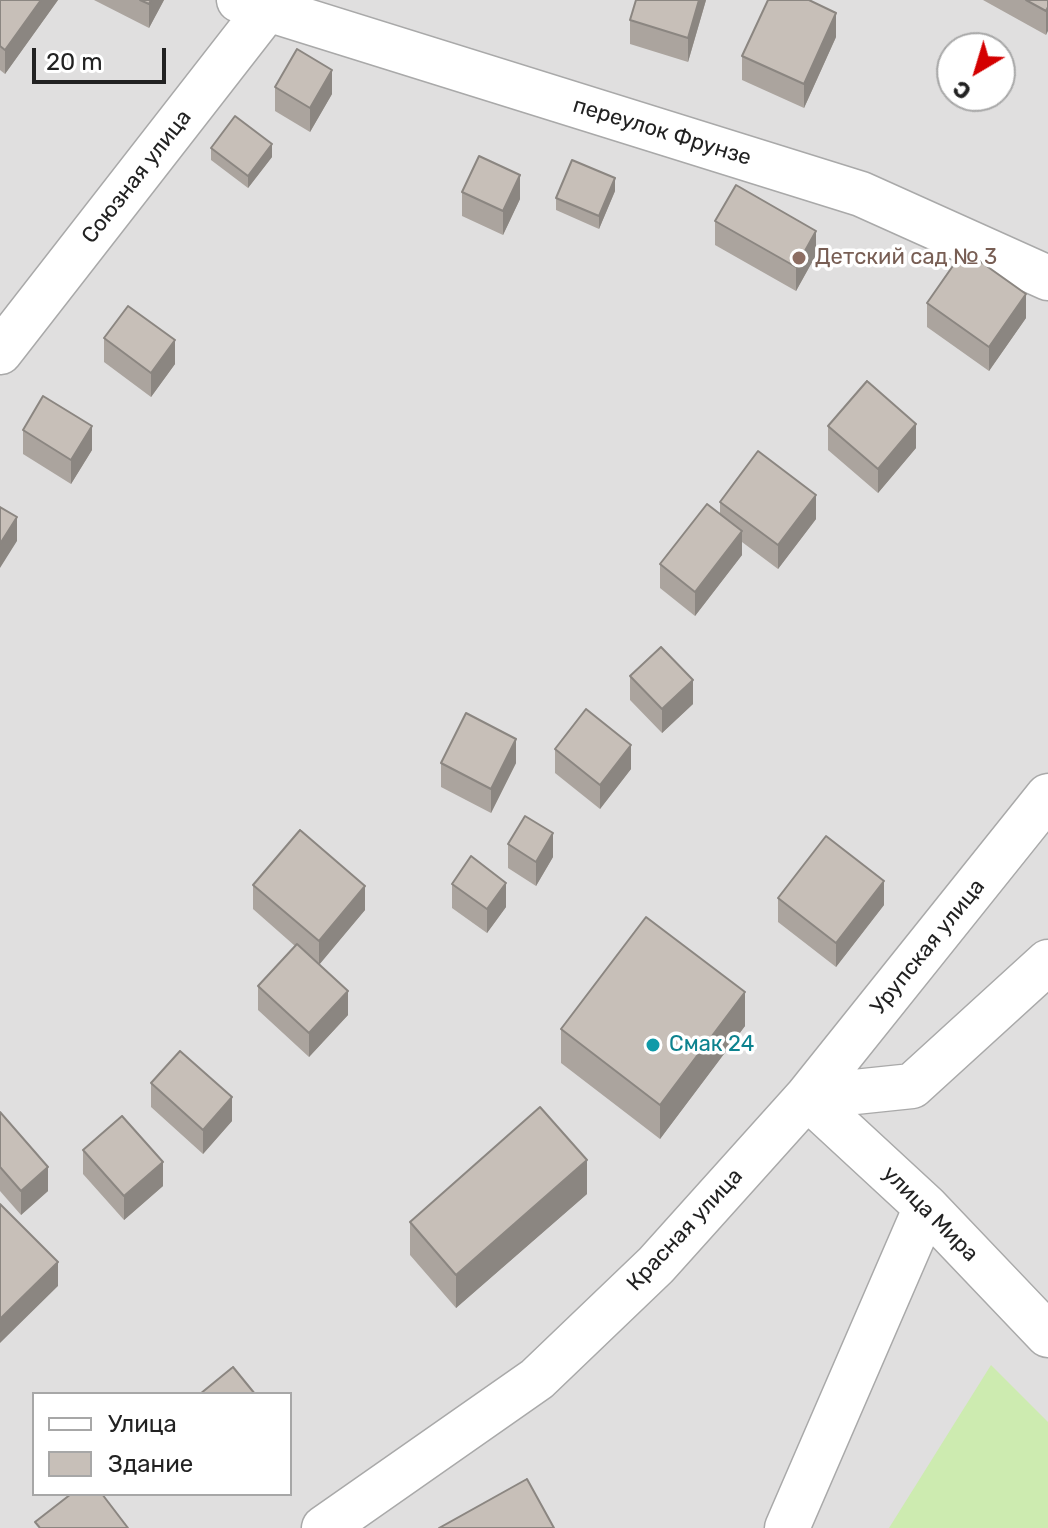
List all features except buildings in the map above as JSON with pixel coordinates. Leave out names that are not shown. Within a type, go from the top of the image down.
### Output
[{"type":"street","name":"переулок Фрунзе","points":[[260,4],[861,194],[1048,278]]},
{"type":"street","name":"Союзная улица","points":[[0,352],[260,4]]},
{"type":"street","name":"Урупская улица","points":[[807,1097],[1048,796]]},
{"type":"street","points":[[807,1097],[912,1086],[1048,962]]},
{"type":"street","name":"улица Мира","points":[[807,1097],[926,1207],[1048,1335]]},
{"type":"street","name":"Красная улица","points":[[324,1528],[537,1379],[656,1265],[807,1097]]},
{"type":"street","points":[[787,1528],[926,1207]]},
{"type":"shaded area","points":[[0,0],[1048,0],[1048,1528],[0,1528]]},
{"type":"green space","points":[[991,1365],[1048,1422],[1048,1528],[889,1528]]},
{"type":"place","name":"Детский сад № 3","points":[[799,258]]},
{"type":"place","name":"Смак 24","points":[[653,1045]]}]
